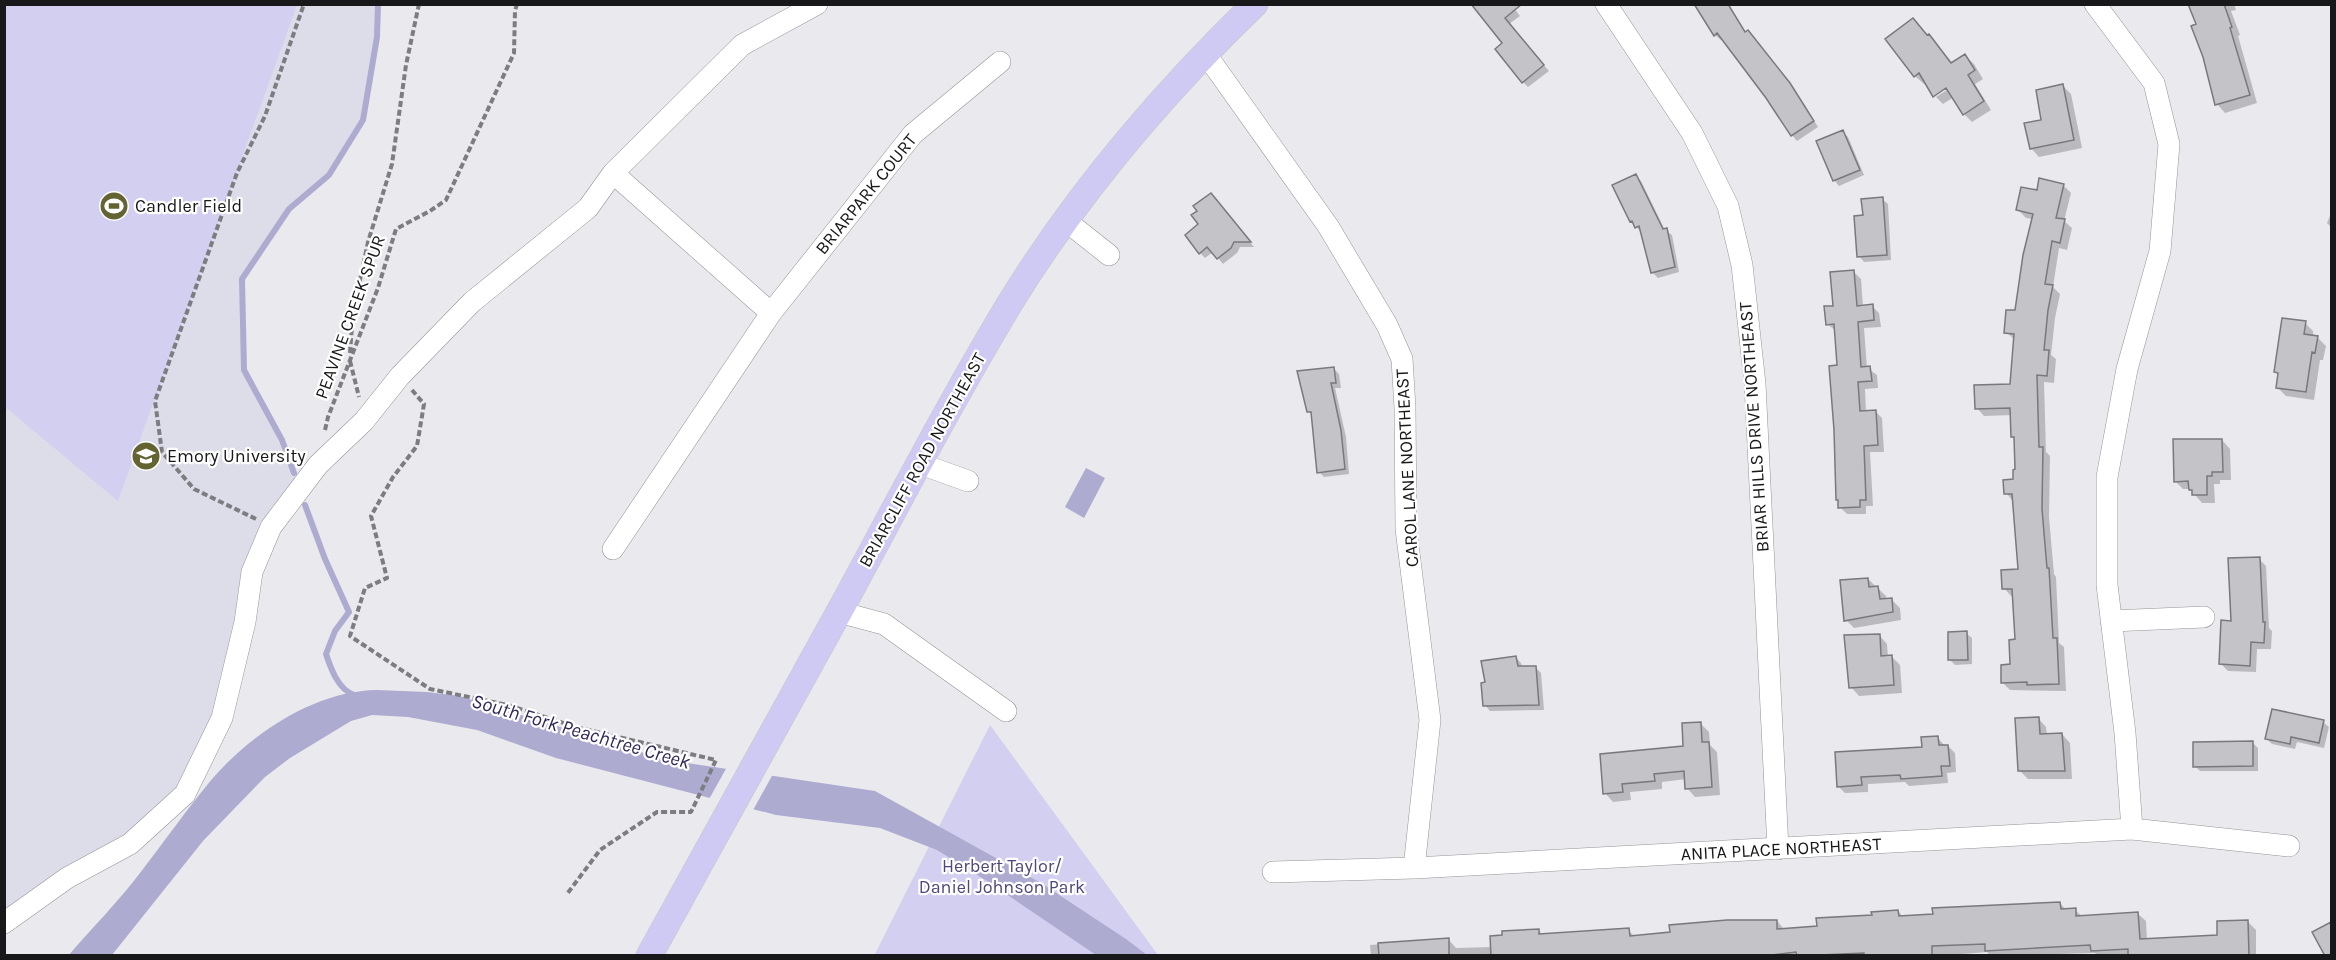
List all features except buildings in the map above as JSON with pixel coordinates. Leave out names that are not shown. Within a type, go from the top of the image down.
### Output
[{"type":"main road","name":"BRIARCLIFF ROAD NORTHEAST","points":[[649,956],[839,612],[918,463],[1011,302],[1066,221],[1119,152],[1205,53],[1255,4]]},
{"type":"street","points":[[4,922],[67,878],[130,844],[185,794],[222,718],[245,622],[252,572],[271,527],[318,465],[364,421],[400,376],[472,302],[588,208],[613,173],[742,45],[817,4]]},
{"type":"street","name":"BRIAR HILLS DRIVE NORTHEAST","points":[[1606,4],[1692,133],[1728,206],[1742,265],[1755,384],[1778,849]]},
{"type":"street","points":[[2095,4],[2154,83],[2169,144],[2160,251],[2127,369],[2107,477],[2107,585],[2125,733],[2132,829]]},
{"type":"street","name":"CAROL LANE NORTHEAST","points":[[1205,53],[1328,226],[1388,325],[1402,359],[1405,408],[1406,529],[1430,720],[1414,868]]},
{"type":"street","name":"BRIARPARK COURT","points":[[613,549],[771,314],[913,134],[1000,62]]},
{"type":"street","points":[[613,173],[771,314]]},
{"type":"street","points":[[1066,221],[1108,255]]},
{"type":"street","points":[[918,463],[968,481]]},
{"type":"street","points":[[839,612],[884,624],[1006,711]]},
{"type":"street","points":[[2111,621],[2204,617]]},
{"type":"street","name":"ANITA PLACE NORTHEAST","points":[[1273,872],[1414,868],[2132,829],[2289,846]]},
{"type":"path","points":[[271,527],[194,489],[162,452],[155,401],[237,172],[266,116],[304,4]]},
{"type":"path","points":[[364,421],[350,360],[353,313],[368,242],[392,164],[406,65],[419,4]]},
{"type":"path","name":"PEAVINE CREEK SPUR","points":[[318,465],[328,417],[378,288],[396,230],[430,212],[446,200],[514,53],[517,4]]},
{"type":"path","points":[[400,376],[424,404],[417,446],[393,477],[371,516],[387,578],[365,588],[350,636],[430,689],[508,705],[576,727],[716,760],[691,812],[657,812],[600,850],[567,894]]},
{"type":"shaded area","name":"Emory University","points":[[5,5],[378,5],[377,37],[363,120],[329,175],[289,209],[242,279],[244,370],[282,440],[300,489],[271,527],[245,622],[185,794],[5,923]]},
{"type":"shaded area","points":[[1086,468],[1105,478],[1084,518],[1065,507]]},
{"type":"shaded area","points":[[377,690],[459,696],[667,760],[875,791],[1041,883],[1147,955],[1096,955],[937,850],[880,828],[776,815],[556,758],[477,730],[408,717],[372,715],[351,721],[290,758],[265,777],[203,841],[112,955],[68,956],[132,884],[212,779],[246,746],[265,731],[308,706],[354,692]]},
{"type":"green space","name":"Candler Field","points":[[4,5],[297,5],[118,501],[5,407]]},
{"type":"green space","name":"Herbert Taylor/ Daniel Johnson Park","points":[[990,725],[1158,955],[874,956]]},
{"type":"pier","points":[[727,767],[773,774],[752,812],[708,801]]},
{"type":"waterway","points":[[294,473],[282,440],[244,370],[242,279],[289,209],[329,175],[363,120],[377,37],[378,4]]},
{"type":"waterway","points":[[305,505],[325,559],[349,612],[335,631],[326,654],[339,683],[354,695]]},
{"type":"place","name":"Candler Field","points":[[114,206]]},
{"type":"place","name":"Emory University","points":[[146,456]]},
{"type":"water label","name":"South Fork Peachtree Creek","points":[[581,731]]}]
